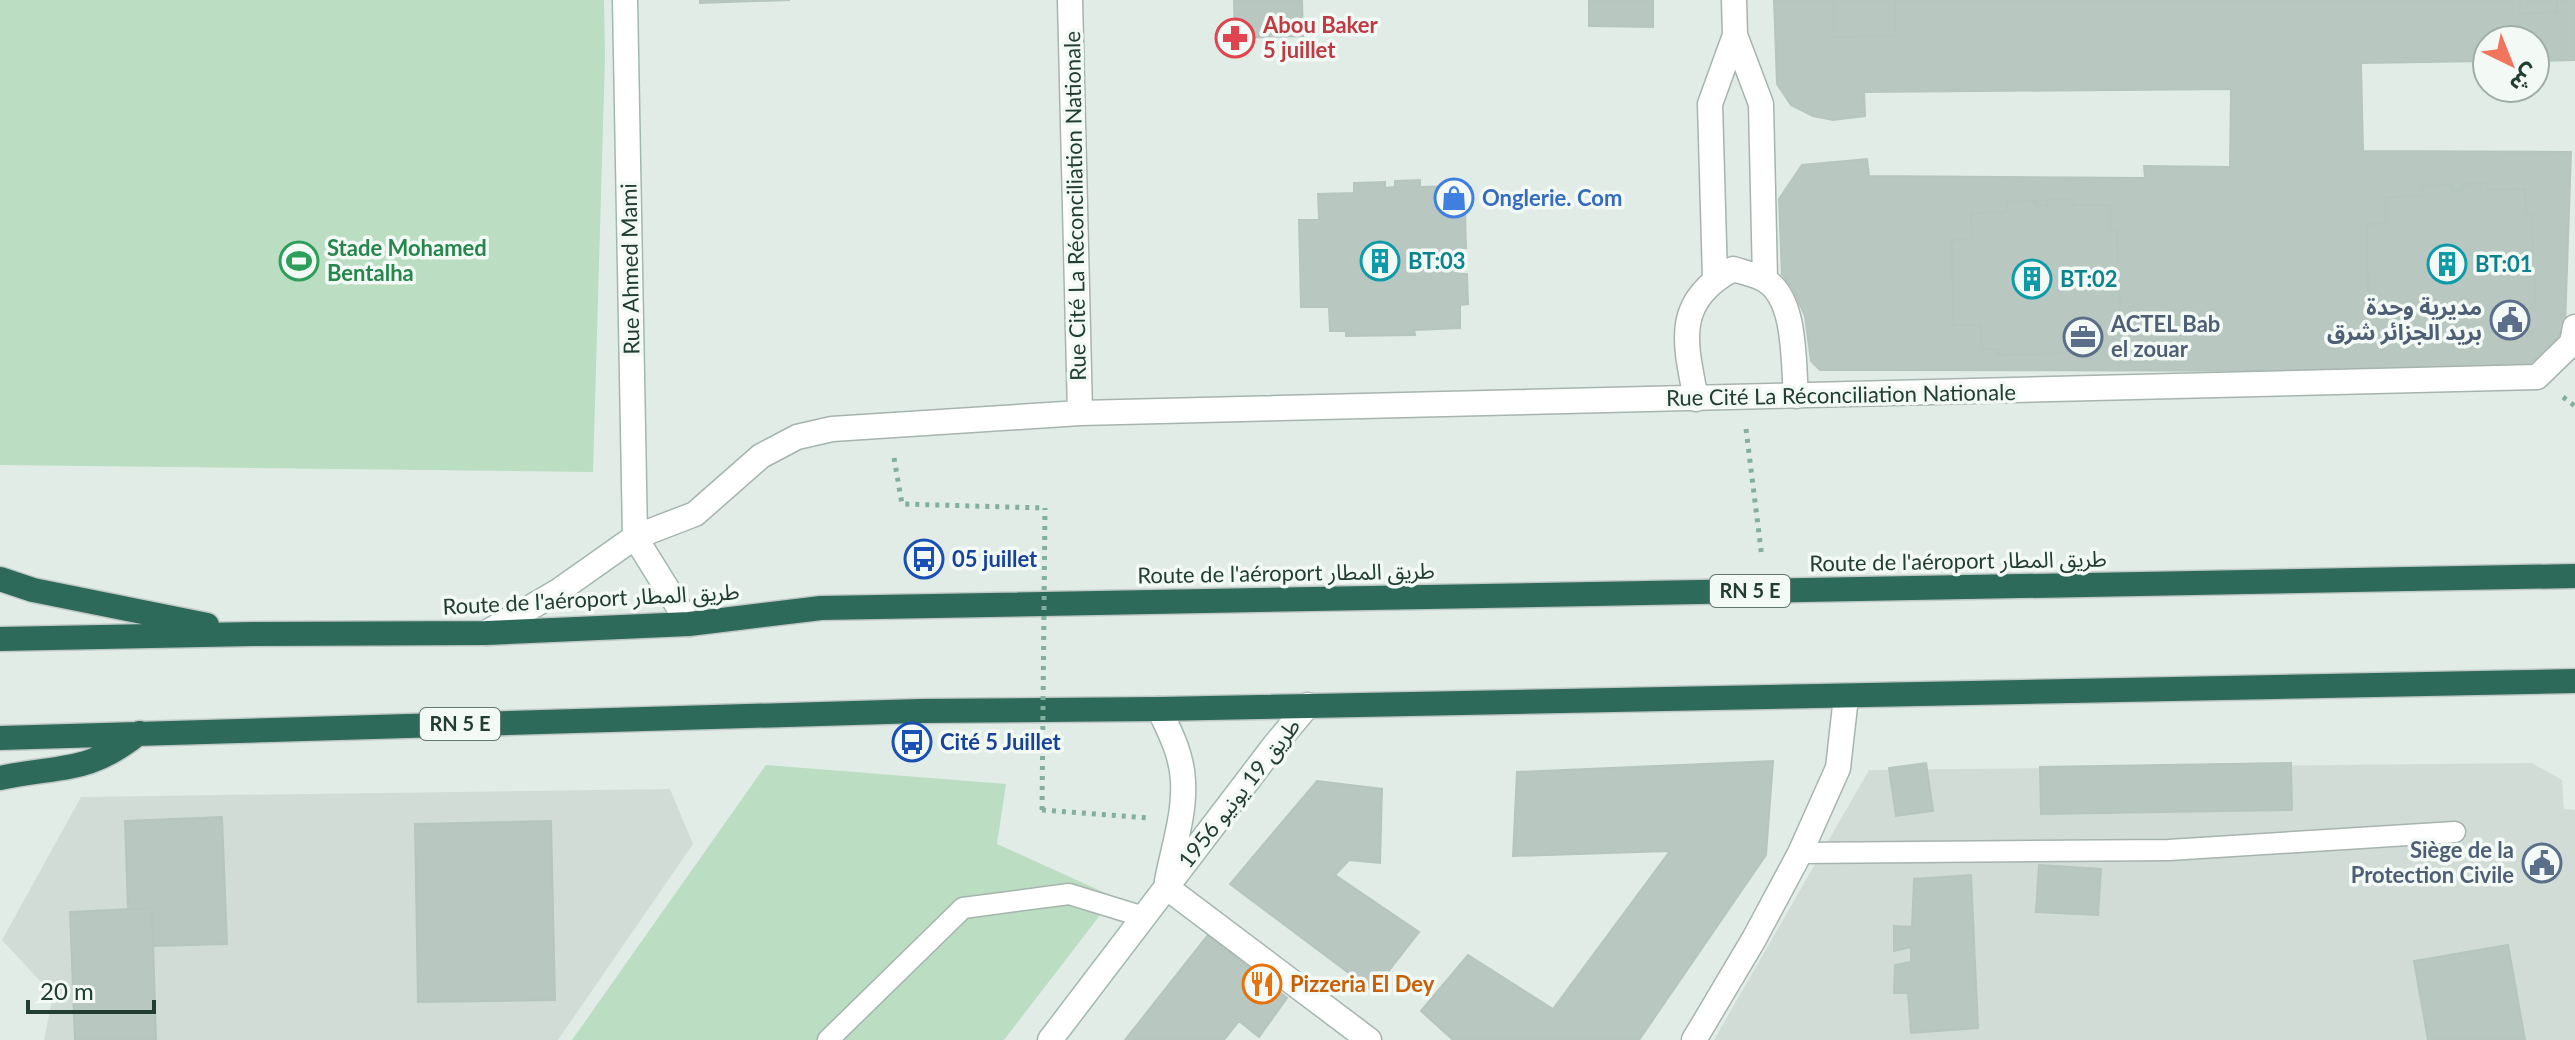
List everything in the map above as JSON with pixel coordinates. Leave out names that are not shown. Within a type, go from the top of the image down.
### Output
[{"type":"highway","name":"Route de l'aéroport طريق المطار","points":[[0,639],[486,633],[689,624],[821,608],[2575,576]]},
{"type":"highway","points":[[0,579],[33,590],[253,634]]},
{"type":"highway","name":"RN 5 E","points":[[0,738],[920,711],[2574,684]]},
{"type":"highway","points":[[0,778],[87,764],[114,751],[139,733]]},
{"type":"street","name":"Rue Ahmed Mami","points":[[625,0],[635,537]]},
{"type":"street","name":"Rue Cité La Réconciliation Nationale","points":[[1070,0],[1080,413]]},
{"type":"street","points":[[1734,0],[1735,35],[1761,104],[1765,279]]},
{"type":"street","points":[[1715,278],[1710,104],[1735,35]]},
{"type":"street","points":[[1696,399],[1685,327],[1693,308],[1715,278],[1733,269],[1765,279],[1781,295],[1788,315],[1796,396]]},
{"type":"street","name":"Rue Cité La Réconciliation Nationale","points":[[486,633],[557,592],[635,537],[695,514],[761,456],[797,437],[832,429],[1080,413],[2537,377],[2572,343],[2575,327]]},
{"type":"street","points":[[635,537],[689,624]]},
{"type":"street","points":[[1694,1040],[1800,853],[1838,768],[1846,697]]},
{"type":"street","name":"طريق 19 يونيو 1956","points":[[1166,887],[1308,705]]},
{"type":"street","name":"طريق 19 يونيو 1956","points":[[1159,709],[1176,744],[1183,781],[1166,887]]},
{"type":"street","points":[[1050,1040],[1166,887],[1369,1040]]},
{"type":"lane","points":[[1800,853],[2169,850],[2455,832]]},
{"type":"lane","points":[[828,1040],[963,908],[1069,894],[1144,917]]},
{"type":"path","points":[[1742,398],[1766,591]]},
{"type":"path","points":[[888,425],[902,504],[1045,508],[1042,810],[1132,816]]},
{"type":"shaded area","points":[[2532,763],[2562,780],[2564,809],[2575,810],[2575,1040],[1714,1040],[1869,770]]},
{"type":"shaded area","points":[[670,789],[693,844],[558,1040],[44,1040],[53,995],[2,940],[81,797]]},
{"type":"green space","name":"Stade Mohamed Bentalha","points":[[0,0],[604,0],[593,472],[0,465]]},
{"type":"green space","points":[[766,765],[1006,784],[997,844],[1114,897],[1004,1040],[572,1040]]},
{"type":"building","points":[[700,0],[790,0],[700,3]]},
{"type":"building","points":[[1234,0],[1302,0],[1303,36],[1235,38]]},
{"type":"building","points":[[1589,0],[1653,0],[1653,27],[1589,26]]},
{"type":"building","points":[[1774,0],[2575,0],[2575,60],[2551,61],[2551,24],[2471,24],[2471,61],[2361,63],[2363,151],[2571,152],[2565,327],[2548,351],[2526,366],[2512,371],[1820,370],[1811,361],[1805,316],[1793,289],[1782,274],[1779,199],[1802,165],[1867,159],[1869,176],[2145,178],[2144,166],[2230,167],[2231,89],[1864,92],[1865,116],[1833,120],[1813,116],[1791,105],[1777,84]]},
{"type":"building","points":[[1834,0],[1895,0],[1895,36],[1834,37]]},
{"type":"building","points":[[2520,0],[2557,0],[2557,12],[2520,14]]},
{"type":"building","name":"BT:03","points":[[1420,180],[1420,187],[1458,186],[1459,212],[1465,212],[1466,248],[1459,248],[1460,274],[1467,274],[1468,304],[1460,305],[1460,328],[1414,330],[1415,335],[1346,336],[1346,331],[1330,331],[1329,307],[1301,307],[1299,220],[1319,220],[1318,194],[1354,193],[1354,183],[1385,182],[1385,188],[1395,187],[1395,181]]},
{"type":"building","name":"BT:01","points":[[2488,183],[2488,190],[2525,189],[2526,215],[2532,215],[2533,251],[2526,251],[2527,277],[2535,276],[2535,307],[2527,308],[2528,331],[2482,332],[2482,338],[2413,339],[2413,334],[2397,334],[2397,310],[2368,310],[2367,224],[2386,223],[2386,197],[2422,196],[2421,186],[2452,185],[2452,191],[2462,191],[2462,184]]},
{"type":"building","name":"BT:02","points":[[2047,199],[2073,199],[2073,205],[2110,205],[2110,231],[2117,231],[2118,266],[2112,266],[2112,292],[2120,292],[2120,323],[2112,323],[2113,346],[2066,348],[2067,353],[1999,355],[1998,349],[1982,349],[1981,325],[1953,325],[1952,240],[1972,239],[1971,213],[2007,212],[2007,202],[2037,201],[2037,206],[2047,206]]},
{"type":"building","points":[[1773,761],[1766,855],[1639,1040],[1453,1040],[1421,1011],[1468,955],[1553,1009],[1670,851],[1513,856],[1517,772]]},
{"type":"building","points":[[1926,763],[1933,811],[1896,816],[1889,768]]},
{"type":"building","points":[[2291,763],[2292,810],[2041,814],[2040,767]]},
{"type":"building","points":[[1317,781],[1382,789],[1380,863],[1349,860],[1335,875],[1419,932],[1373,991],[1230,884]]},
{"type":"building","points":[[222,817],[227,944],[153,946],[152,908],[128,909],[125,821]]},
{"type":"building","points":[[551,821],[555,1000],[418,1002],[415,824]]},
{"type":"building","points":[[2039,865],[2101,869],[2098,915],[2036,912]]},
{"type":"building","points":[[1971,875],[1978,1028],[1911,1033],[1908,993],[1894,993],[1895,965],[1911,962],[1911,947],[1894,951],[1894,926],[1912,927],[1914,879]]},
{"type":"building","points":[[152,908],[156,1040],[75,1040],[70,912]]},
{"type":"building","points":[[1208,935],[1287,998],[1259,1037],[1239,1021],[1224,1040],[1125,1040]]},
{"type":"building","points":[[2508,945],[2525,1040],[2428,1040],[2414,961]]},
{"type":"place","name":"Abou Baker 5 juillet","points":[[1235,38]]},
{"type":"place","name":"Onglerie. Com","points":[[1454,198]]},
{"type":"place","name":"Stade Mohamed Bentalha","points":[[299,261]]},
{"type":"place","name":"BT:03","points":[[1380,261]]},
{"type":"place","name":"BT:01","points":[[2447,264]]},
{"type":"place","name":"BT:02","points":[[2032,279]]},
{"type":"place","name":"مديرية وحدة بريد الجزائر شرق","points":[[2510,320]]},
{"type":"place","name":"ACTEL Bab el zouar","points":[[2083,337]]},
{"type":"place","name":"05 juillet","points":[[924,559]]},
{"type":"place","name":"Cité 5 Juillet","points":[[912,742]]},
{"type":"place","name":"Siège de la Protection Civile","points":[[2542,863]]},
{"type":"place","name":"Pizzeria El Dey","points":[[1262,984]]}]
